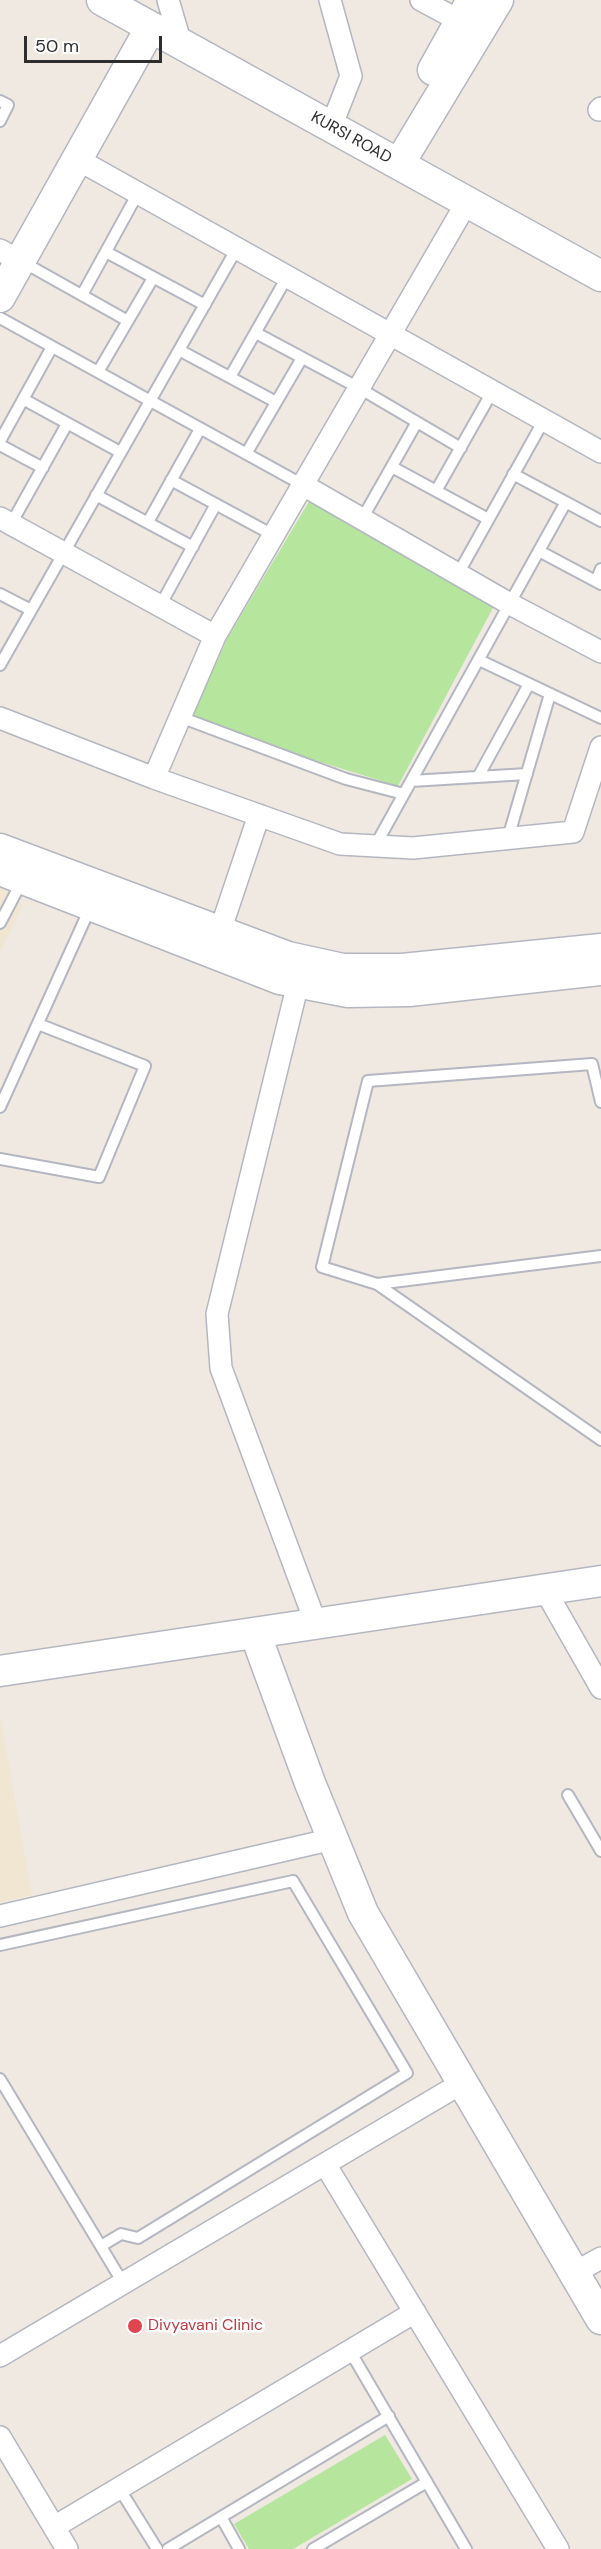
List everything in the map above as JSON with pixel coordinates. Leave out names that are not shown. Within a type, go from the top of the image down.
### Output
[{"type":"street","name":"KURSI ROAD","points":[[102,0],[601,276]]},
{"type":"street","points":[[168,0],[181,44]]},
{"type":"street","points":[[330,0],[351,76],[332,127]]},
{"type":"street","points":[[392,160],[466,11],[421,0]]},
{"type":"street","points":[[392,160],[498,0]]},
{"type":"street","points":[[0,297],[10,256],[77,159],[151,27]]},
{"type":"street","points":[[77,159],[601,452]]},
{"type":"street","points":[[154,778],[215,636],[467,202]]},
{"type":"street","points":[[303,485],[510,604],[601,652]]},
{"type":"street","points":[[6,521],[215,636]]},
{"type":"street","points":[[0,718],[154,778],[340,844],[412,848],[573,832],[601,747]]},
{"type":"street","points":[[216,942],[259,815]]},
{"type":"street","points":[[0,849],[216,942],[279,979],[301,971],[402,969],[601,949]]},
{"type":"street","points":[[11,875],[91,906],[216,942]]},
{"type":"street","points":[[301,971],[348,992],[409,991],[601,970]]},
{"type":"street","points":[[301,971],[217,1314],[221,1368],[316,1624]]},
{"type":"street","points":[[0,1671],[601,1581]]},
{"type":"street","points":[[545,1590],[601,1688]]},
{"type":"street","points":[[255,1633],[363,1913],[601,2319]]},
{"type":"street","points":[[0,1916],[333,1839]]},
{"type":"street","points":[[0,2356],[462,2083]]},
{"type":"street","points":[[325,2164],[558,2549]]},
{"type":"street","points":[[574,2273],[601,2258]]},
{"type":"street","points":[[54,2527],[415,2312]]},
{"type":"street","points":[[0,2437],[67,2549]]},
{"type":"lane","points":[[0,101],[8,105],[0,121]]},
{"type":"lane","points":[[82,295],[138,194]]},
{"type":"lane","points":[[0,665],[237,248]]},
{"type":"lane","points":[[106,252],[205,305]]},
{"type":"lane","points":[[10,256],[128,321]]},
{"type":"lane","points":[[230,377],[287,277]]},
{"type":"lane","points":[[98,372],[153,278]]},
{"type":"lane","points":[[0,318],[303,485]]},
{"type":"lane","points":[[256,333],[359,388],[461,448]]},
{"type":"lane","points":[[43,468],[0,443],[52,347]]},
{"type":"lane","points":[[179,350],[276,402]]},
{"type":"lane","points":[[246,454],[302,358]]},
{"type":"lane","points":[[436,491],[492,392]]},
{"type":"lane","points":[[23,399],[120,452]]},
{"type":"lane","points":[[458,574],[544,420]]},
{"type":"lane","points":[[362,519],[417,422]]},
{"type":"lane","points":[[6,521],[43,468],[67,424]]},
{"type":"lane","points":[[148,522],[200,429]]},
{"type":"lane","points":[[392,467],[488,519]]},
{"type":"lane","points":[[513,474],[601,521]]},
{"type":"lane","points":[[171,480],[273,535]]},
{"type":"lane","points":[[96,495],[193,547]]},
{"type":"lane","points":[[375,846],[566,502]]},
{"type":"lane","points":[[160,606],[216,504]]},
{"type":"lane","points":[[539,551],[598,583],[601,568]]},
{"type":"lane","points":[[0,594],[31,610]]},
{"type":"lane","points":[[478,660],[601,718]]},
{"type":"lane","points":[[478,777],[529,684]]},
{"type":"lane","points":[[508,838],[550,694]]},
{"type":"lane","points":[[180,717],[346,779],[404,794]]},
{"type":"lane","points":[[411,781],[527,774]]},
{"type":"lane","points":[[0,923],[11,875]]},
{"type":"lane","points":[[0,1107],[91,906]]},
{"type":"lane","points":[[0,1159],[99,1177],[145,1066],[38,1024]]},
{"type":"lane","points":[[601,1102],[592,1064],[368,1082],[322,1267],[377,1284],[601,1440]]},
{"type":"lane","points":[[377,1284],[601,1256]]},
{"type":"lane","points":[[568,1795],[600,1845]]},
{"type":"lane","points":[[0,1945],[293,1881],[407,2073],[138,2238],[121,2234],[101,2246]]},
{"type":"lane","points":[[0,2079],[123,2283]]},
{"type":"lane","points":[[350,2351],[466,2549]]},
{"type":"lane","points":[[168,2549],[389,2416]]},
{"type":"lane","points":[[313,2549],[427,2482]]},
{"type":"lane","points":[[119,2488],[157,2549]]},
{"type":"lane","points":[[221,2517],[239,2549]]},
{"type":"shaded area","points":[[0,886],[23,905],[0,952]]},
{"type":"shaded area","points":[[0,1715],[32,1895],[0,1902]]},
{"type":"green space","points":[[310,500],[495,604],[398,786],[291,753],[192,716],[228,637]]},
{"type":"green space","points":[[385,2435],[412,2479],[293,2549],[249,2549],[234,2524]]},
{"type":"place","name":"Divyavani Clinic","points":[[135,2326]]}]
